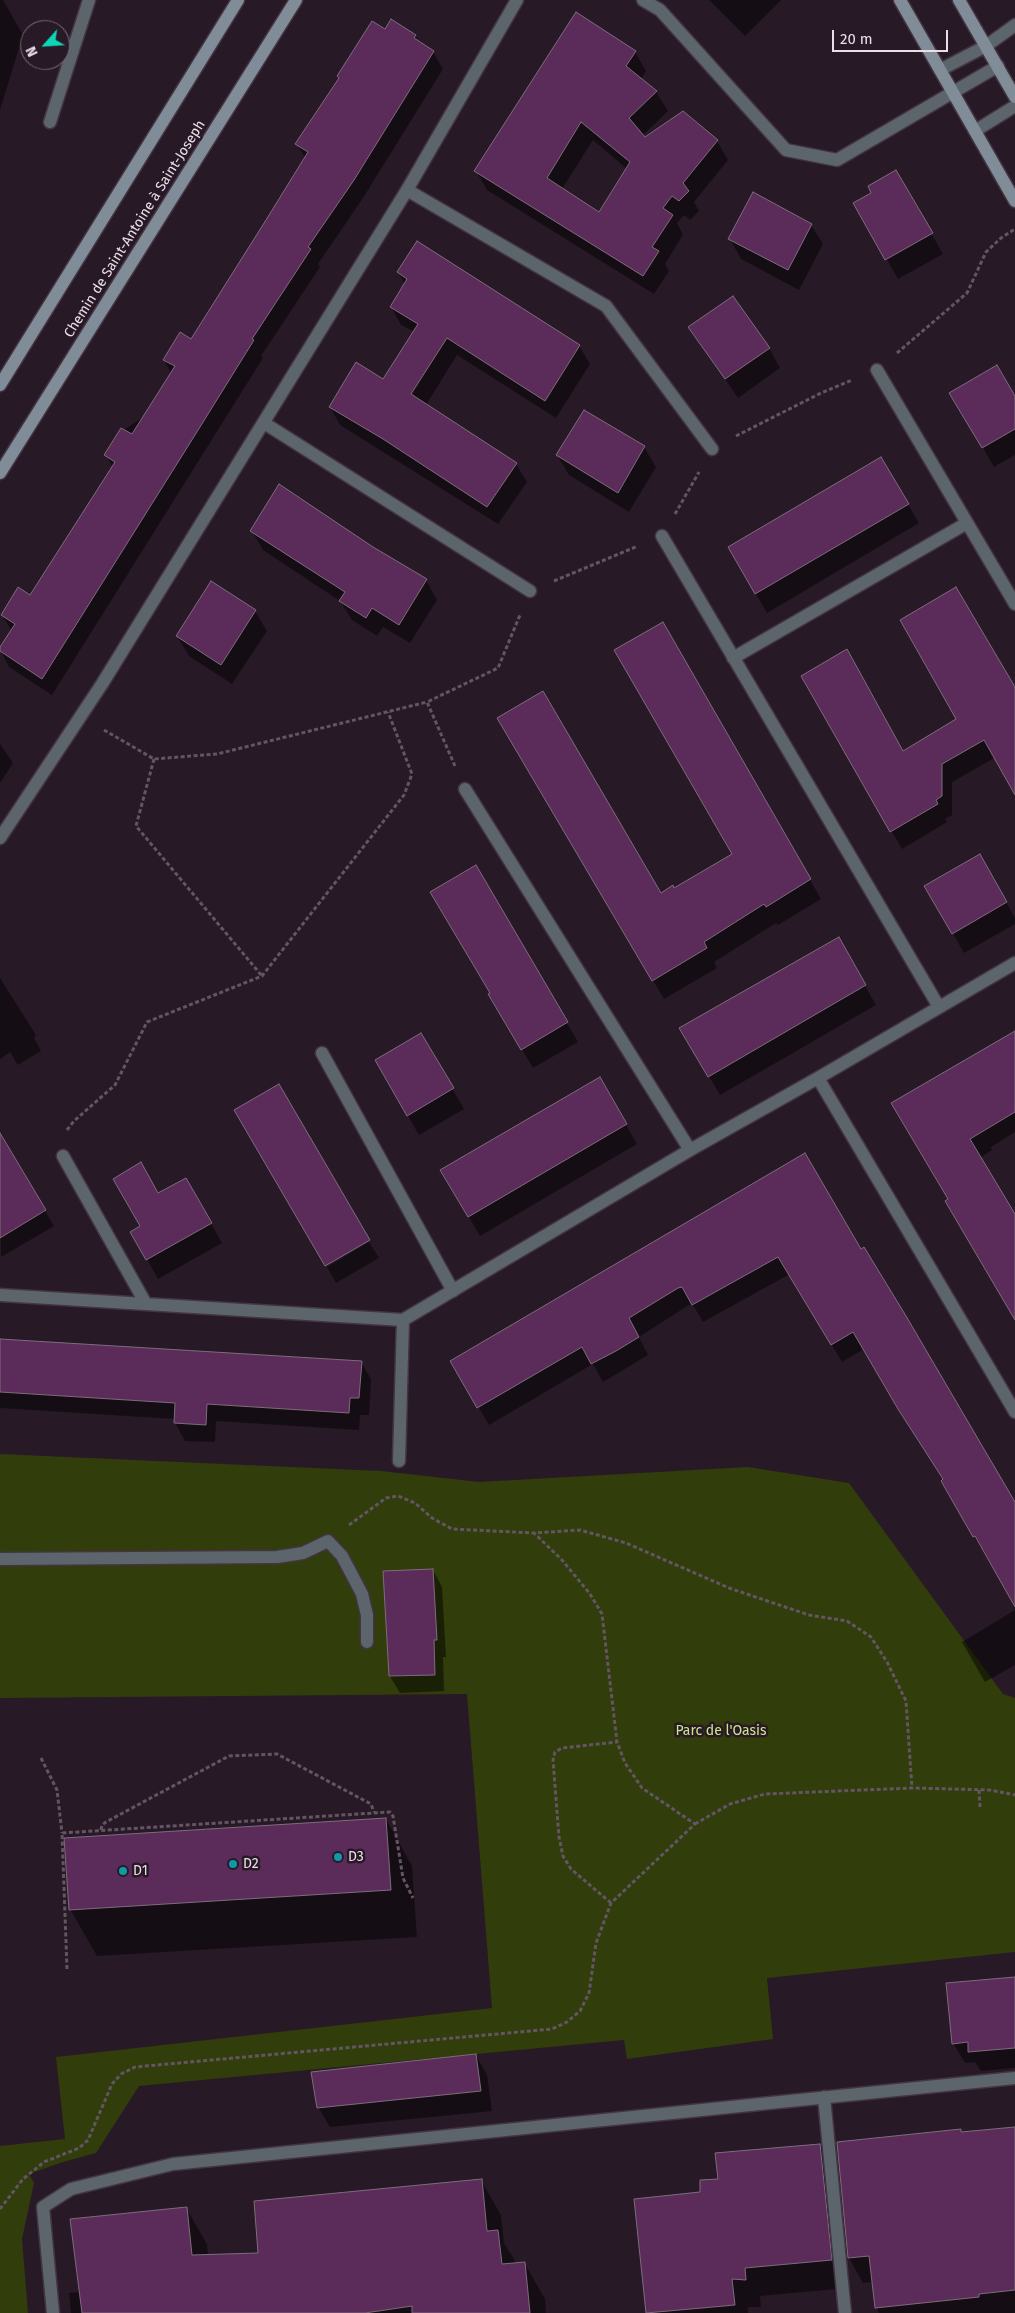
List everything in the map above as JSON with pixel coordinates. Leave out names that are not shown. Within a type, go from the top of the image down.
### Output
[{"type":"main road","points":[[0,385],[238,0]]},
{"type":"main road","name":"Chemin de Saint-Antoine à Saint-Joseph","points":[[0,473],[296,0]]},
{"type":"main road","points":[[900,0],[1015,201]]},
{"type":"main road","points":[[960,0],[1015,97]]},
{"type":"street","points":[[50,122],[89,0]]},
{"type":"street","points":[[0,838],[81,717],[264,423],[407,190],[517,0]]},
{"type":"street","points":[[643,0],[660,10],[786,150],[837,160],[998,66]]},
{"type":"street","points":[[940,70],[986,46],[1015,25]]},
{"type":"street","points":[[975,131],[1015,106]]},
{"type":"street","points":[[407,190],[606,306],[712,448]]},
{"type":"street","points":[[876,370],[1015,604]]},
{"type":"street","points":[[264,423],[530,591]]},
{"type":"street","points":[[733,658],[967,523]]},
{"type":"street","points":[[662,536],[939,1007]]},
{"type":"street","points":[[465,789],[690,1150]]},
{"type":"street","points":[[0,1295],[403,1320],[690,1150],[1015,963]]},
{"type":"street","points":[[322,1053],[453,1291]]},
{"type":"street","points":[[818,1078],[1015,1412]]},
{"type":"street","points":[[63,1156],[146,1304]]},
{"type":"street","points":[[398,1461],[403,1320]]},
{"type":"street","points":[[0,1560],[277,1557],[302,1553],[328,1541],[342,1556],[362,1594],[367,1615],[367,1642]]},
{"type":"street","points":[[53,2313],[43,2207],[70,2189],[172,2164],[1015,2078]]},
{"type":"street","points":[[824,2097],[845,2313]]},
{"type":"path","points":[[81,717],[154,759],[217,754],[426,702],[498,668],[530,591],[662,536],[712,448],[821,393],[876,370],[967,292],[986,252],[1001,238],[1015,229]]},
{"type":"path","points":[[426,702],[465,789]]},
{"type":"path","points":[[63,1156],[62,1136],[74,1121],[115,1085],[147,1022],[262,976],[404,796],[412,774],[388,712]]},
{"type":"path","points":[[154,759],[136,826],[262,976]]},
{"type":"path","points":[[328,1541],[386,1498],[398,1496],[415,1503],[432,1518],[452,1529],[534,1532],[580,1530],[626,1544],[729,1588],[810,1615],[847,1621],[871,1637],[888,1662],[906,1701],[912,1788]]},
{"type":"path","points":[[534,1532],[590,1594],[602,1614],[617,1742],[626,1763],[642,1788],[695,1824]]},
{"type":"path","points":[[611,1904],[571,1869],[563,1856],[559,1837],[553,1760],[555,1752],[562,1748],[617,1742]]},
{"type":"path","points":[[101,1830],[102,1825],[106,1822],[229,1756],[277,1754],[371,1804],[374,1812]]},
{"type":"path","points":[[41,1758],[57,1790],[62,1833],[68,1969]]},
{"type":"path","points":[[0,2209],[6,2199],[44,2162],[80,2148],[88,2140],[112,2084],[122,2074],[135,2067],[552,2030],[567,2022],[580,2011],[589,1993],[596,1943],[611,1904],[695,1824],[730,1804],[765,1794],[912,1788],[980,1790],[1015,1795]]},
{"type":"path","points":[[980,1790],[980,1807]]},
{"type":"path","points":[[62,1833],[390,1812],[393,1816],[403,1878],[413,1898]]},
{"type":"green space","name":"Parc de l'Oasis","points":[[0,1454],[381,1471],[479,1482],[748,1467],[849,1483],[1003,1694],[1015,1698],[1015,1952],[767,1978],[773,2039],[627,2059],[624,2040],[139,2086],[96,2153],[29,2174],[34,2183],[22,2239],[28,2313],[0,2313],[0,2146],[65,2139],[56,2057],[492,2008],[467,1694],[0,1698]]},
{"type":"building","points":[[576,12],[636,51],[626,66],[657,91],[629,118],[645,137],[683,111],[718,140],[683,183],[689,191],[679,201],[672,196],[663,208],[673,215],[652,247],[659,251],[643,276],[474,171]],"holes":[[[581,122],[630,162],[599,212],[547,178]]]},
{"type":"building","points":[[391,19],[416,35],[414,38],[434,51],[354,180],[308,247],[311,249],[252,339],[254,340],[42,679],[0,651],[0,647],[15,624],[1,615],[18,587],[30,595],[115,462],[104,455],[121,428],[132,434],[175,366],[163,360],[180,332],[191,339],[308,152],[295,144],[339,78],[337,76],[372,21],[385,29]]},
{"type":"building","points":[[896,170],[933,233],[885,260],[853,203],[871,193],[868,186]]},
{"type":"building","points":[[753,192],[812,224],[788,270],[728,239]]},
{"type":"building","points":[[417,241],[580,345],[545,401],[447,338],[411,394],[517,463],[487,507],[383,439],[329,407],[356,362],[383,379],[418,324],[390,307],[407,279],[397,272]]},
{"type":"building","points":[[733,296],[770,348],[725,379],[688,327]]},
{"type":"building","points":[[997,365],[1015,396],[1015,429],[982,448],[949,393]]},
{"type":"building","points":[[584,410],[645,446],[618,493],[556,455]]},
{"type":"building","points":[[881,457],[909,504],[755,594],[728,547]]},
{"type":"building","points":[[279,484],[373,547],[427,579],[399,625],[372,608],[366,618],[339,601],[345,592],[250,531]]},
{"type":"building","points":[[211,581],[256,610],[221,665],[176,636]]},
{"type":"building","points":[[956,587],[1015,687],[1015,795],[984,740],[942,764],[942,796],[936,800],[938,804],[890,832],[801,676],[847,649],[903,751],[956,719],[900,620]]},
{"type":"building","points":[[663,622],[811,879],[766,907],[764,904],[704,942],[707,948],[652,981],[497,718],[543,691],[661,893],[673,885],[674,888],[732,854],[614,650]]},
{"type":"building","points":[[980,854],[1007,902],[952,934],[924,886]]},
{"type":"building","points":[[476,865],[568,1022],[521,1050],[488,994],[490,993],[430,892]]},
{"type":"building","points":[[839,937],[866,985],[708,1077],[679,1028]]},
{"type":"building","points":[[1015,1031],[1015,1112],[970,1139],[1015,1214],[1015,1320],[945,1201],[948,1199],[891,1103]]},
{"type":"building","points":[[421,1033],[454,1088],[407,1116],[375,1060]]},
{"type":"building","points":[[600,1077],[627,1124],[468,1217],[440,1170]]},
{"type":"building","points":[[279,1084],[370,1240],[325,1266],[234,1110]]},
{"type":"building","points":[[0,1133],[46,1210],[0,1238]]},
{"type":"building","points":[[805,1153],[861,1249],[864,1247],[906,1316],[1015,1502],[1015,1607],[941,1481],[943,1479],[898,1409],[853,1332],[831,1345],[778,1257],[692,1305],[682,1287],[678,1288],[629,1318],[639,1337],[616,1351],[591,1364],[582,1347],[477,1408],[450,1361]]},
{"type":"building","points":[[141,1162],[158,1193],[186,1178],[212,1223],[146,1260],[130,1232],[140,1226],[113,1179]]},
{"type":"building","points":[[0,1339],[362,1361],[359,1398],[350,1398],[349,1413],[207,1404],[206,1425],[174,1423],[175,1403],[0,1392]]},
{"type":"building","points":[[433,1569],[437,1640],[434,1640],[435,1675],[389,1676],[383,1571]]},
{"type":"building","points":[[386,1818],[391,1890],[69,1910],[64,1838]]},
{"type":"building","points":[[1015,1977],[1015,2048],[968,2052],[968,2042],[952,2044],[946,1983]]},
{"type":"building","points":[[476,2054],[481,2091],[317,2108],[311,2072]]},
{"type":"building","points":[[1015,2127],[1015,2290],[979,2294],[979,2297],[875,2308],[869,2256],[848,2258],[837,2142],[961,2129],[961,2132]]},
{"type":"building","points":[[820,2144],[832,2260],[745,2268],[746,2280],[732,2279],[735,2305],[646,2313],[634,2199],[700,2192],[700,2180],[718,2179],[715,2153]]},
{"type":"building","points":[[482,2179],[487,2231],[498,2230],[502,2264],[525,2262],[530,2313],[412,2313],[412,2306],[365,2313],[82,2313],[70,2219],[187,2207],[192,2255],[258,2253],[254,2201]]},
{"type":"place","name":"D3","points":[[338,1857]]},
{"type":"place","name":"D2","points":[[233,1864]]},
{"type":"place","name":"D1","points":[[123,1871]]}]
